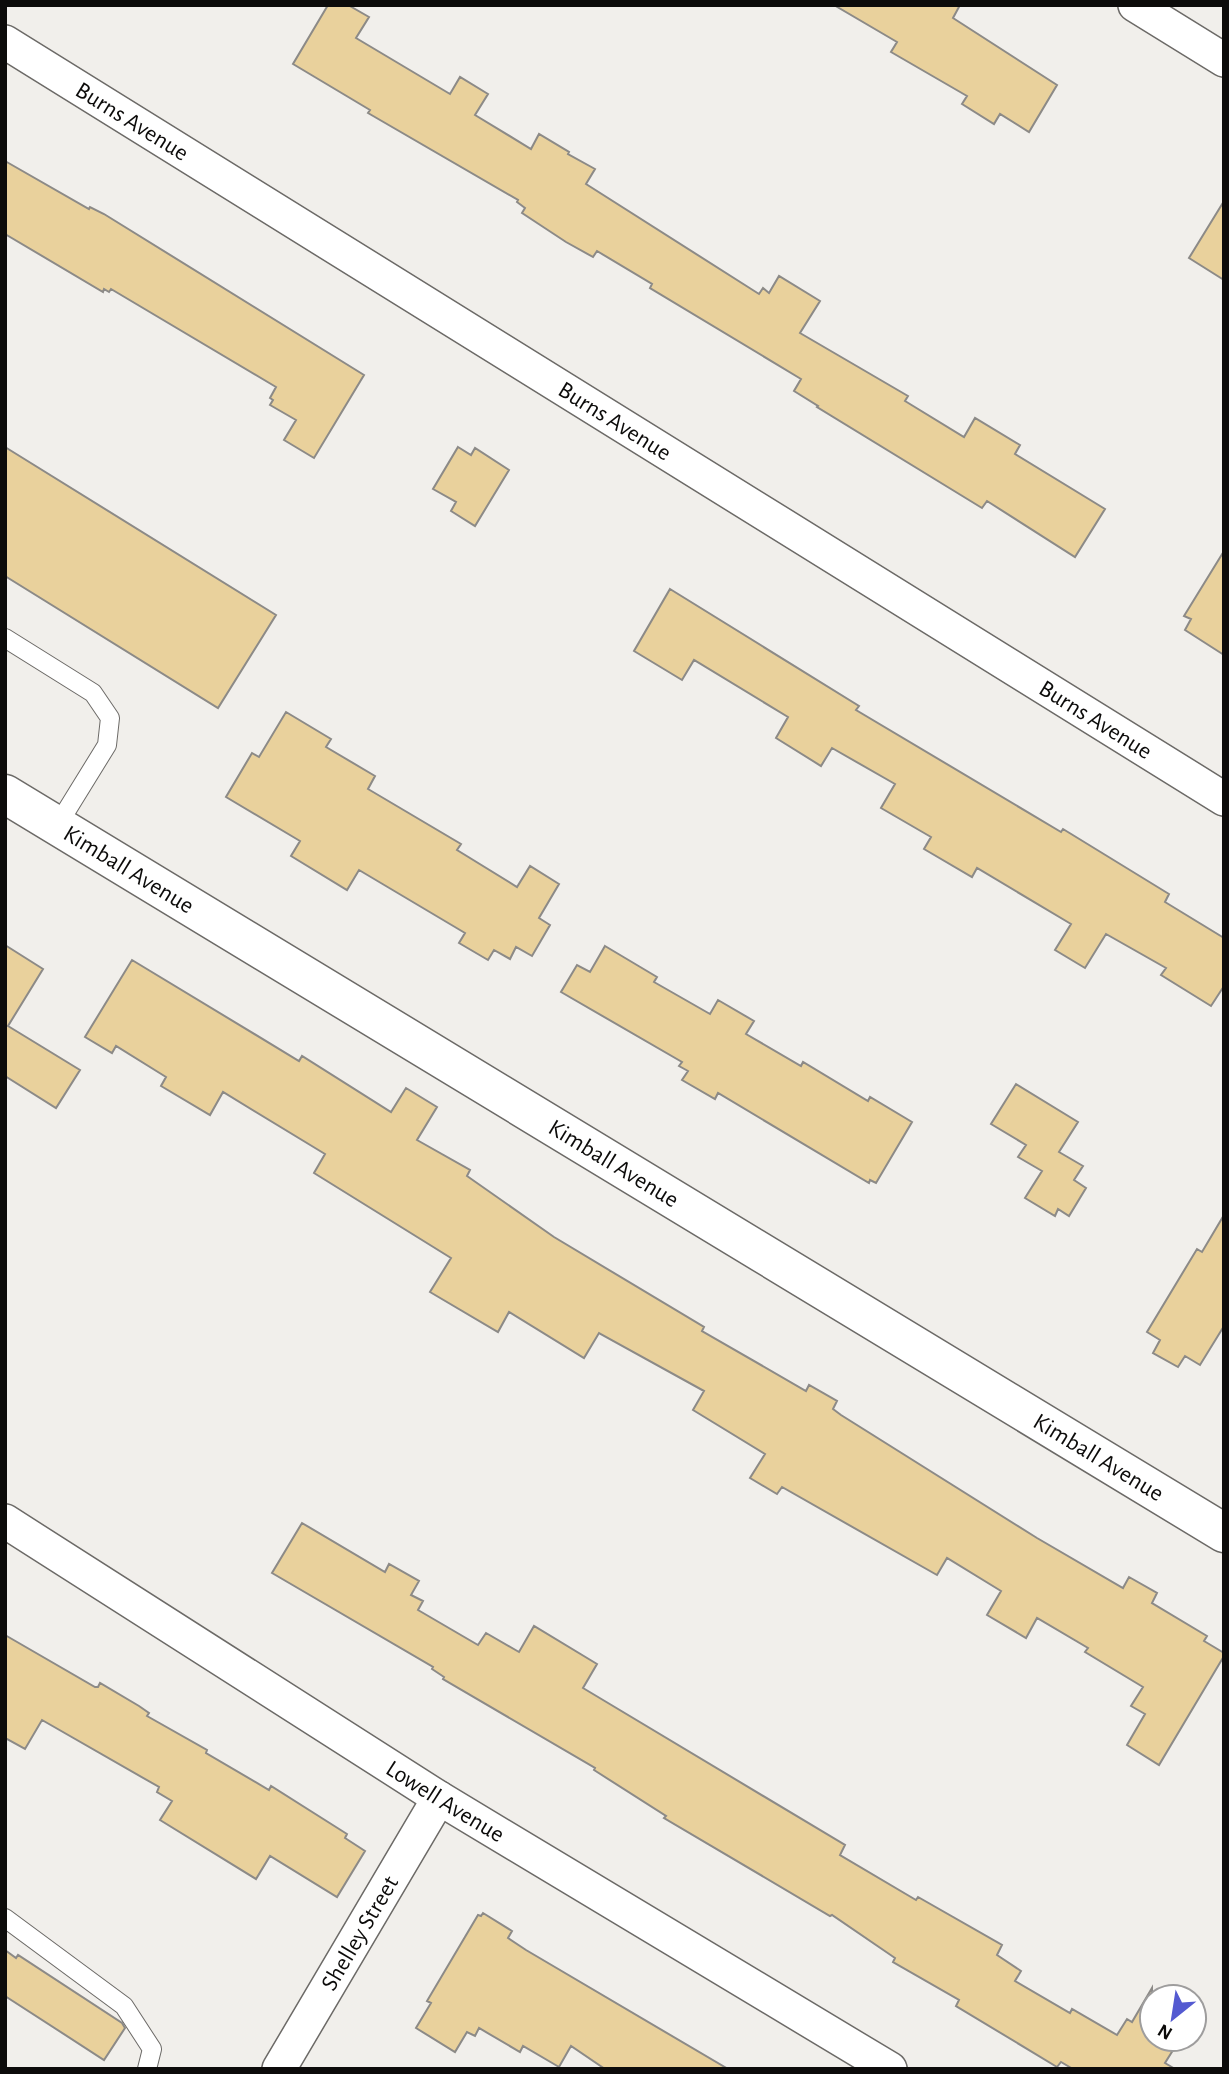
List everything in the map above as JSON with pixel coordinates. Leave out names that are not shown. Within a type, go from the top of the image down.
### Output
[{"type":"street","points":[[1135,5],[1224,60]]},
{"type":"street","name":"Burns Avenue","points":[[5,42],[1224,799]]},
{"type":"street","name":"Kimball Avenue","points":[[5,794],[1224,1533]]},
{"type":"street","name":"Lowell Avenue","points":[[5,1521],[439,1798],[890,2069]]},
{"type":"street","name":"Shelley Street","points":[[279,2069],[439,1798]]},
{"type":"lane","points":[[5,638],[93,693],[110,718],[107,746],[57,826]]},
{"type":"lane","points":[[5,1919],[124,2007],[152,2049],[147,2069]]},
{"type":"building","points":[[328,5],[348,5],[369,17],[356,38],[450,94],[460,77],[488,94],[475,115],[531,149],[539,134],[569,152],[568,154],[595,169],[586,184],[759,294],[763,288],[769,293],[779,276],[820,301],[800,333],[908,396],[905,401],[964,437],[975,418],[1020,445],[1015,454],[1105,509],[1075,557],[987,501],[982,508],[817,407],[794,391],[801,379],[650,288],[652,284],[597,251],[593,257],[566,242],[522,213],[525,208],[518,200],[368,113],[370,110],[293,64]]},
{"type":"building","points":[[834,5],[960,5],[953,18],[1057,85],[1029,132],[1000,114],[994,124],[962,104],[967,96],[891,52],[897,42]]},
{"type":"building","points":[[5,161],[89,209],[90,207],[104,214],[364,375],[314,458],[284,440],[296,420],[270,405],[273,400],[270,398],[276,387],[111,289],[109,292],[104,289],[103,292],[5,234]]},
{"type":"building","points":[[1224,201],[1224,280],[1189,258]]},
{"type":"building","points":[[5,447],[276,615],[218,708],[5,576]]},
{"type":"building","points":[[458,447],[471,455],[475,448],[509,470],[475,526],[451,511],[456,502],[433,489]]},
{"type":"building","points":[[1224,551],[1224,655],[1185,630],[1191,619],[1184,616]]},
{"type":"building","points":[[670,589],[859,706],[856,710],[1061,832],[1063,829],[1169,894],[1165,902],[1224,938],[1224,986],[1211,1006],[1161,975],[1166,968],[1106,934],[1085,968],[1055,950],[1071,924],[977,868],[972,877],[924,849],[931,837],[881,808],[895,784],[832,748],[821,766],[776,738],[788,717],[694,660],[682,680],[634,651]]},
{"type":"building","points":[[286,712],[331,739],[326,747],[375,776],[368,789],[461,844],[457,850],[517,887],[530,866],[559,884],[539,918],[550,925],[532,956],[516,947],[510,959],[494,950],[488,960],[459,943],[465,933],[359,870],[347,890],[291,856],[300,841],[226,797],[252,753],[259,757]]},
{"type":"building","points":[[5,945],[43,969],[8,1026],[80,1070],[56,1108],[5,1076]]},
{"type":"building","points":[[605,946],[657,977],[654,982],[710,1014],[718,1000],[754,1021],[746,1034],[801,1066],[803,1062],[868,1101],[870,1097],[912,1122],[876,1183],[870,1180],[869,1183],[718,1093],[715,1099],[682,1080],[688,1071],[679,1066],[682,1062],[561,992],[577,965],[590,972]]},
{"type":"building","points":[[132,960],[299,1061],[302,1056],[391,1112],[406,1088],[437,1107],[417,1140],[470,1170],[467,1176],[554,1237],[704,1327],[702,1331],[806,1391],[809,1385],[837,1401],[833,1409],[841,1415],[1037,1538],[1123,1588],[1129,1577],[1157,1593],[1152,1603],[1207,1636],[1204,1641],[1224,1653],[1159,1765],[1127,1745],[1145,1714],[1131,1706],[1143,1687],[1085,1652],[1088,1648],[1037,1618],[1026,1638],[987,1615],[1001,1591],[947,1558],[937,1575],[782,1487],[777,1494],[750,1478],[765,1454],[693,1410],[704,1391],[599,1333],[584,1358],[509,1312],[498,1332],[430,1292],[451,1258],[314,1173],[325,1154],[223,1092],[210,1115],[161,1086],[166,1077],[116,1046],[112,1053],[85,1037]]},
{"type":"building","points":[[1016,1084],[1078,1122],[1059,1152],[1083,1166],[1074,1180],[1086,1188],[1069,1216],[1058,1209],[1055,1216],[1025,1198],[1042,1171],[1018,1157],[1026,1145],[991,1124]]},
{"type":"building","points":[[1224,1215],[1224,1326],[1200,1365],[1185,1356],[1178,1367],[1153,1353],[1160,1340],[1147,1332],[1197,1249],[1202,1252]]},
{"type":"building","points":[[302,1523],[385,1572],[389,1564],[419,1581],[411,1595],[423,1601],[418,1610],[478,1645],[486,1633],[519,1652],[534,1626],[597,1664],[583,1688],[845,1845],[840,1855],[916,1900],[918,1897],[1002,1945],[997,1955],[1021,1971],[1015,1981],[1070,2013],[1072,2009],[1117,2035],[1127,2019],[1132,2022],[1138,2012],[1138,2053],[1171,2053],[1165,2063],[1175,2069],[1073,2069],[1061,2062],[1057,2067],[956,2006],[959,2000],[893,1962],[895,1958],[832,1915],[664,1818],[666,1816],[594,1770],[595,1768],[443,1679],[433,1667],[272,1573]]},
{"type":"building","points":[[5,1635],[95,1687],[100,1683],[149,1713],[147,1716],[207,1750],[206,1753],[269,1790],[271,1786],[347,1834],[345,1838],[365,1851],[337,1897],[270,1856],[256,1879],[160,1820],[172,1801],[157,1792],[159,1787],[42,1720],[25,1749],[5,1738]]},
{"type":"building","points":[[483,1913],[512,1931],[508,1938],[526,1950],[728,2069],[605,2069],[571,2046],[559,2067],[523,2046],[520,2052],[479,2028],[475,2036],[467,2032],[455,2052],[416,2028],[431,2003],[427,2001],[478,1915]]},
{"type":"building","points":[[5,1950],[16,1958],[18,1955],[122,2023],[125,2028],[104,2060],[5,1996]]}]
